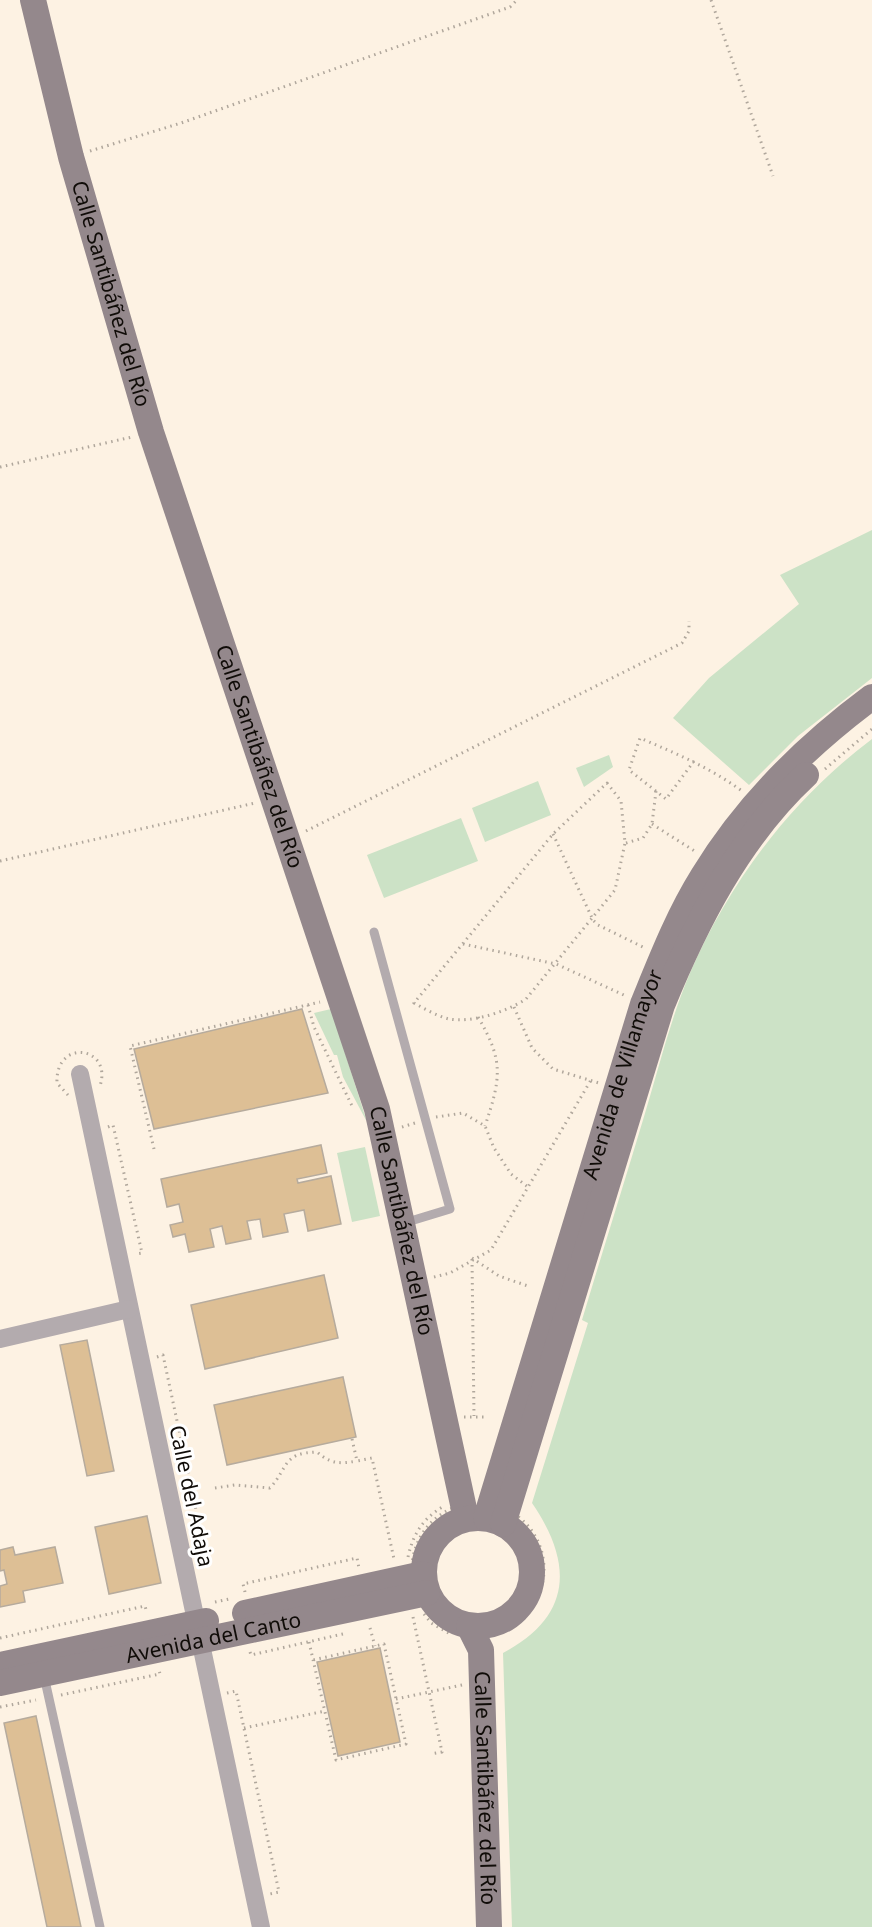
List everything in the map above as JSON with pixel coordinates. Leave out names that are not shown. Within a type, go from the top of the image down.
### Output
[{"type":"main road","name":"Calle Santibáñez del Río","points":[[33,0],[71,157],[151,432],[377,1109],[402,1224],[489,1511]]},
{"type":"main road","name":"Avenida de Villamayor","points":[[489,1511],[643,1004],[672,933],[703,876],[737,826],[766,792],[812,746],[872,697]]},
{"type":"main road","name":"Avenida de Villamayor","points":[[489,1511],[662,1005],[690,936],[754,834],[796,784],[872,719]]},
{"type":"main road","points":[[489,1511],[516,1533],[526,1547],[531,1562],[532,1579],[519,1608],[479,1635],[437,1609],[413,1585],[424,1559],[440,1533],[452,1524],[489,1511]]},
{"type":"main road","name":"Avenida del Canto","points":[[0,1665],[197,1632],[413,1585]]},
{"type":"main road","name":"Avenida del Canto","points":[[0,1683],[49,1685],[197,1632]]},
{"type":"main road","name":"Calle Santibáñez del Río","points":[[479,1635],[489,1927]]},
{"type":"street","name":"Calle del Adaja","points":[[80,1074],[261,1927]]},
{"type":"street","points":[[0,1339],[129,1309]]},
{"type":"lane","points":[[374,932],[450,1209],[402,1224]]},
{"type":"lane","points":[[49,1685],[100,1927]]},
{"type":"path","points":[[71,157],[181,123],[510,7],[517,0]]},
{"type":"path","points":[[711,0],[773,176]]},
{"type":"path","points":[[0,467],[151,432]]},
{"type":"path","points":[[288,840],[682,643],[689,631],[689,621]]},
{"type":"path","points":[[819,774],[872,729]]},
{"type":"path","points":[[694,761],[666,799],[628,770],[640,738],[694,761],[708,767],[746,793]]},
{"type":"path","points":[[607,783],[621,801],[625,843],[615,890],[593,920],[526,999],[514,1006],[478,1017],[448,1019],[414,1003],[553,834],[607,783]]},
{"type":"path","points":[[625,843],[643,838],[652,824],[656,791]]},
{"type":"path","points":[[0,861],[274,799]]},
{"type":"path","points":[[652,824],[700,855]]},
{"type":"path","points":[[553,834],[593,920],[598,925],[648,950]]},
{"type":"path","points":[[462,944],[556,964],[630,998]]},
{"type":"path","points":[[154,1149],[130,1046],[331,1000]]},
{"type":"path","points":[[308,1005],[314,1027],[357,1116]]},
{"type":"path","points":[[514,1006],[532,1048],[553,1069],[603,1084]]},
{"type":"path","points":[[478,1017],[497,1054],[495,1093],[485,1126]]},
{"type":"path","points":[[73,1098],[62,1091],[57,1077],[60,1064],[72,1053],[90,1054],[97,1060],[103,1074],[97,1091]]},
{"type":"path","points":[[426,1279],[450,1273],[472,1258],[491,1250],[591,1080]]},
{"type":"path","points":[[394,1130],[425,1120],[463,1113],[485,1126],[502,1160],[512,1173],[528,1187]]},
{"type":"path","points":[[101,1128],[113,1125],[142,1253],[129,1256]]},
{"type":"path","points":[[472,1258],[499,1276],[528,1286]]},
{"type":"path","points":[[472,1258],[474,1416]]},
{"type":"path","points":[[151,1358],[163,1355],[206,1557],[194,1559]]},
{"type":"path","points":[[456,1418],[487,1417]]},
{"type":"path","points":[[352,1439],[357,1461]]},
{"type":"path","points":[[215,1488],[235,1485],[270,1488],[291,1457],[307,1452],[317,1452],[329,1462],[337,1464],[372,1458],[413,1585],[431,1616],[443,1626],[479,1635]]},
{"type":"path","points":[[431,1755],[442,1752],[429,1692],[413,1585],[407,1560],[415,1532],[435,1511],[489,1511],[535,1535],[541,1548],[544,1570],[541,1591],[535,1604],[521,1620],[503,1631],[479,1635],[444,1632],[413,1585],[414,1555],[424,1532],[441,1515],[489,1511]]},
{"type":"path","points":[[238,1597],[246,1596],[243,1584],[357,1558],[360,1571],[366,1570]]},
{"type":"path","points":[[208,1600],[232,1598]]},
{"type":"path","points":[[0,1638],[145,1606],[148,1619]]},
{"type":"path","points":[[360,1630],[371,1628],[375,1646]]},
{"type":"path","points":[[250,1648],[251,1655],[350,1633]]},
{"type":"path","points":[[309,1642],[313,1660],[336,1760],[406,1744],[384,1644],[313,1660]]},
{"type":"path","points":[[49,1685],[160,1674],[159,1667]]},
{"type":"path","points":[[396,1699],[471,1683]]},
{"type":"path","points":[[222,1694],[236,1691],[279,1892],[266,1895]]},
{"type":"path","points":[[244,1728],[325,1712]]},
{"type":"green space","points":[[872,530],[872,678],[798,736],[749,785],[673,718],[709,678],[799,604],[780,575]]},
{"type":"green space","points":[[872,739],[872,1927],[512,1927],[503,1653],[526,1638],[543,1622],[554,1605],[559,1587],[559,1567],[555,1547],[532,1503],[588,1323],[582,1320],[676,1009],[706,939],[744,874],[766,844],[815,788]]},
{"type":"green space","points":[[609,755],[613,767],[584,787],[576,768]]},
{"type":"green space","points":[[538,781],[551,815],[485,842],[472,808]]},
{"type":"green space","points":[[461,818],[478,861],[384,898],[367,855]]},
{"type":"green space","points":[[331,1009],[367,1122],[343,1077],[337,1055],[334,1055],[314,1013]]},
{"type":"green space","points":[[365,1147],[380,1216],[352,1222],[337,1153]]},
{"type":"building","points":[[302,1009],[328,1093],[154,1129],[134,1049]]},
{"type":"building","points":[[321,1145],[327,1173],[297,1179],[298,1183],[331,1176],[341,1224],[308,1231],[304,1210],[284,1214],[288,1232],[263,1237],[260,1219],[247,1221],[251,1239],[226,1244],[222,1226],[210,1229],[214,1247],[189,1252],[185,1234],[173,1237],[170,1225],[183,1222],[179,1204],[167,1207],[161,1179]]},
{"type":"building","points":[[324,1275],[338,1338],[205,1369],[191,1305]]},
{"type":"building","points":[[87,1340],[114,1471],[87,1476],[60,1345]]},
{"type":"building","points":[[343,1377],[356,1437],[227,1465],[214,1405]]},
{"type":"building","points":[[147,1516],[161,1583],[109,1594],[95,1527]]},
{"type":"building","points":[[13,1547],[15,1555],[55,1547],[63,1583],[23,1591],[25,1602],[0,1607],[0,1586],[7,1584],[4,1570],[0,1571],[0,1550]]},
{"type":"building","points":[[380,1648],[400,1742],[338,1756],[317,1662]]},
{"type":"building","points":[[36,1716],[81,1927],[47,1927],[4,1723]]}]
